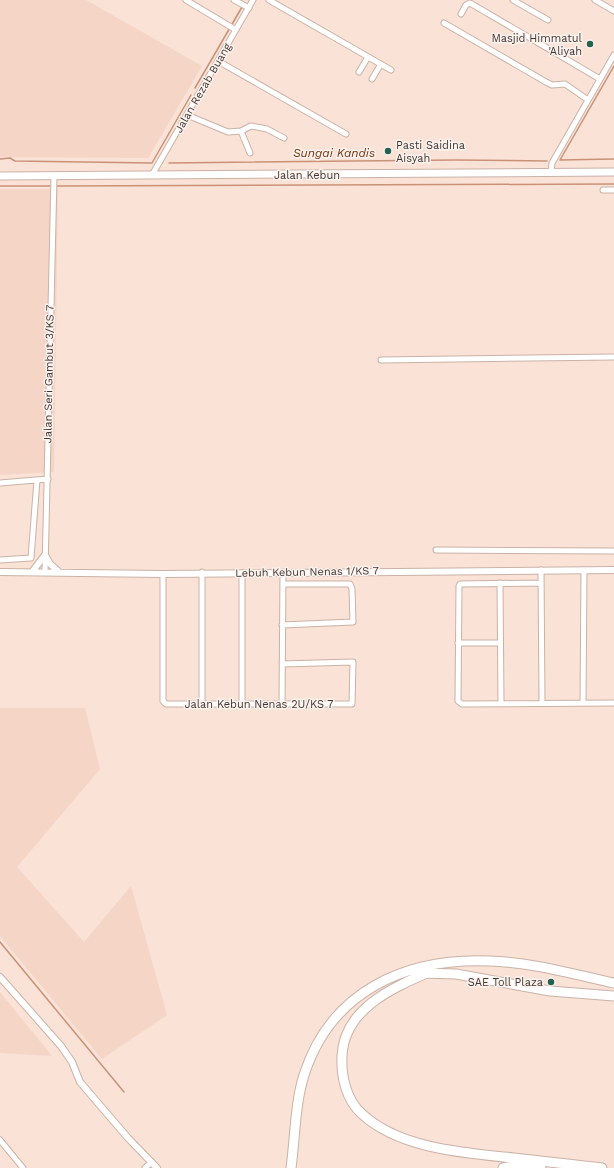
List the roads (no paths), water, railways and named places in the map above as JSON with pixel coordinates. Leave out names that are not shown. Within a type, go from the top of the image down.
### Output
[{"type":"highway","points":[[291,1168],[301,1090],[308,1063],[329,1025],[357,997],[395,975],[442,963],[490,961],[548,969],[614,983]]},
{"type":"highway","points":[[361,1001],[394,982],[413,975],[429,972],[464,975],[550,991],[614,996]]},
{"type":"highway","points":[[429,972],[377,998],[358,1015],[344,1043],[342,1054],[346,1091],[361,1114],[382,1129],[397,1137],[458,1152],[602,1168]]},
{"type":"highway","points":[[503,1168],[517,1165],[542,1168]]},
{"type":"main road","name":"Jalan Kebun","points":[[0,176],[614,172]]},
{"type":"street","points":[[186,0],[233,28]]},
{"type":"street","points":[[234,0],[247,8]]},
{"type":"street","name":"Jalan Rezab Buang","points":[[152,175],[218,61],[233,28],[253,0]]},
{"type":"street","points":[[269,0],[391,70]]},
{"type":"street","points":[[513,0],[548,20]]},
{"type":"street","points":[[595,0],[614,11]]},
{"type":"street","points":[[461,14],[466,5],[470,3],[600,79]]},
{"type":"street","points":[[444,23],[546,82],[552,85],[565,84],[588,100]]},
{"type":"street","points":[[552,173],[552,163],[614,55]]},
{"type":"street","points":[[360,72],[368,57]]},
{"type":"street","points":[[218,61],[346,134]]},
{"type":"street","points":[[372,79],[381,64]]},
{"type":"street","points":[[187,115],[228,132],[241,131],[251,126],[267,129],[284,138]]},
{"type":"street","points":[[241,131],[250,153]]},
{"type":"street","name":"Jalan Seri Gambut 3/KS 7","points":[[45,571],[48,479],[49,309],[54,176]]},
{"type":"street","points":[[603,190],[614,190]]},
{"type":"street","points":[[381,360],[614,357]]},
{"type":"street","points":[[0,483],[48,479]]},
{"type":"street","points":[[3,560],[29,559],[31,556],[36,480]]},
{"type":"street","points":[[436,550],[614,550]]},
{"type":"street","points":[[32,572],[45,555],[50,564],[58,571]]},
{"type":"street","points":[[541,570],[542,703]]},
{"type":"street","points":[[583,703],[584,570]]},
{"type":"street","name":"Lebuh Kebun Nenas 1/KS 7","points":[[0,572],[58,571],[163,574],[202,572],[614,570]]},
{"type":"street","points":[[202,572],[202,704]]},
{"type":"street","points":[[282,705],[283,572]]},
{"type":"street","points":[[242,573],[242,705]]},
{"type":"street","name":"Jalan Kebun Nenas 2U/KS 7","points":[[163,574],[164,703],[282,705],[350,704],[353,701],[353,662],[282,664]]},
{"type":"street","points":[[500,583],[501,704]]},
{"type":"street","points":[[540,583],[460,584],[458,701],[462,704],[614,703]]},
{"type":"street","points":[[282,584],[349,584],[352,589],[353,622],[282,624]]},
{"type":"street","points":[[458,643],[500,642]]},
{"type":"street","points":[[0,977],[61,1046],[72,1062],[80,1082],[128,1138],[158,1168]]},
{"type":"street","points":[[0,1140],[23,1168]]},
{"type":"street","points":[[145,1168],[152,1162]]},
{"type":"waterway","points":[[195,88],[242,7]]},
{"type":"waterway","points":[[560,160],[614,66]]},
{"type":"waterway","name":"Sungai Kandis","points":[[0,159],[10,158],[15,161],[152,163],[191,95]]},
{"type":"waterway","name":"Sungai Kandis","points":[[560,160],[614,159]]},
{"type":"waterway","name":"Sungai Kandis","points":[[169,163],[455,160],[547,161]]},
{"type":"waterway","points":[[56,186],[614,184]]},
{"type":"waterway","points":[[0,186],[52,186]]},
{"type":"waterway","points":[[0,942],[124,1092]]},
{"type":"place","name":"Masjid Himmatul 'Aliyah","points":[[590,44]]},
{"type":"place","name":"Pasti Saidina Aisyah","points":[[388,151]]},
{"type":"place","name":"SAE Toll Plaza","points":[[551,982]]}]
